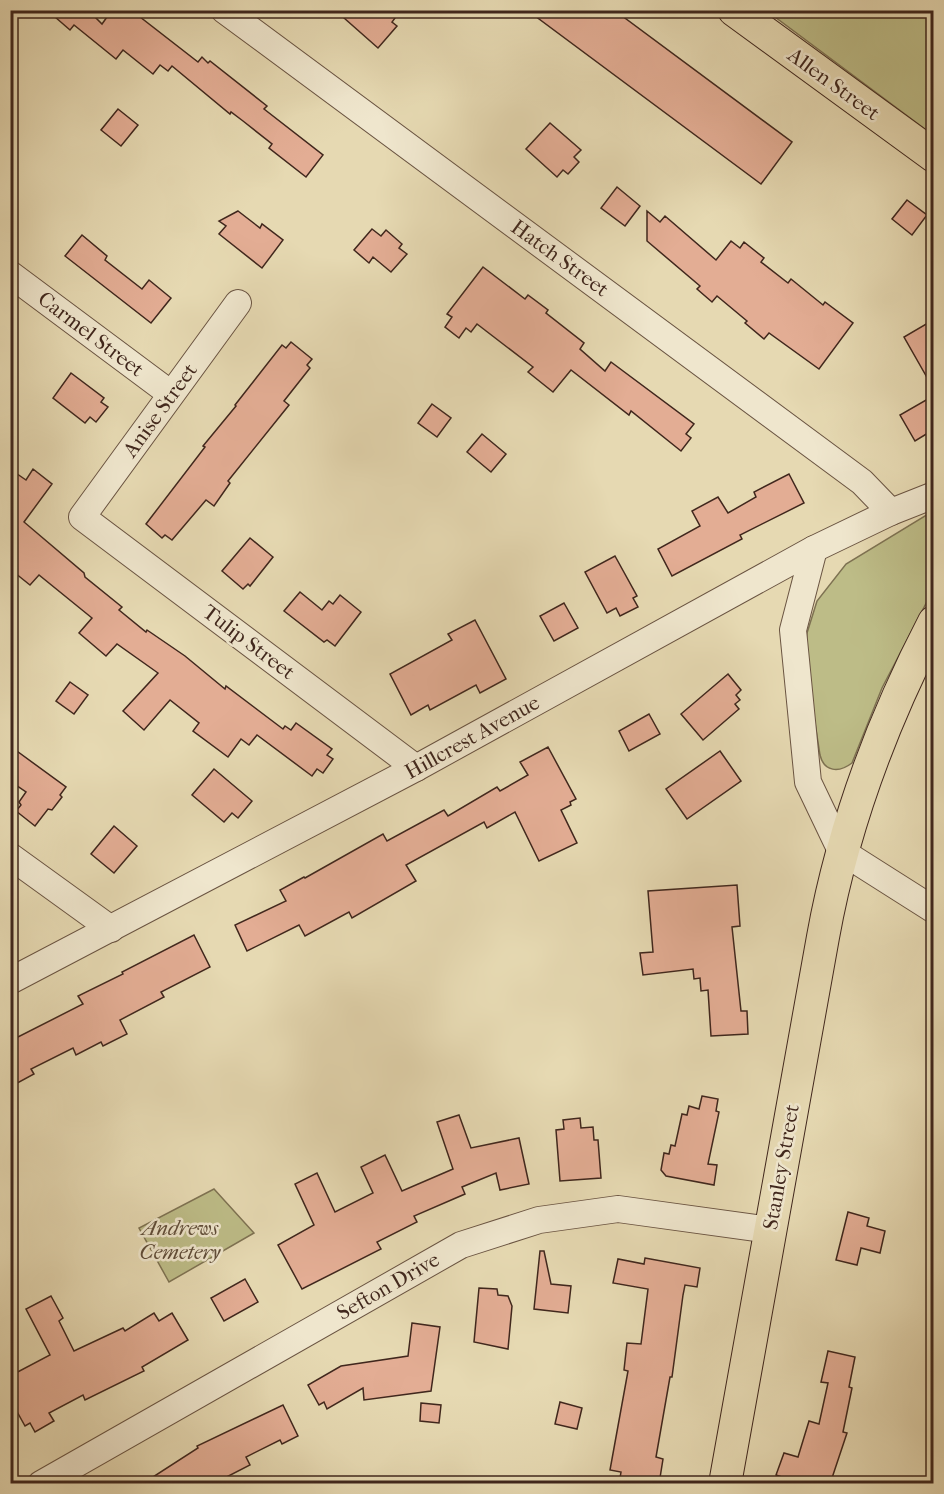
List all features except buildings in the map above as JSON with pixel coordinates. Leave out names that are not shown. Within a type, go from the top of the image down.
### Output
[{"type":"main road","name":"Allen Street","points":[[734,10],[933,156]]},
{"type":"main road","name":"Stanley Street","points":[[725,1484],[825,926],[842,851],[859,793],[881,733],[933,622]]},
{"type":"street","name":"Hatch Street","points":[[224,10],[862,482],[891,512]]},
{"type":"street","name":"Carmel Street","points":[[10,274],[171,394]]},
{"type":"street","name":"Anise Street","points":[[82,517],[238,303]]},
{"type":"street","name":"Hillcrest Avenue","points":[[10,981],[416,768],[814,549],[891,512],[933,495]]},
{"type":"street","name":"Tulip Street","points":[[82,517],[416,768]]},
{"type":"street","points":[[814,549],[793,630],[808,782],[842,851],[933,910]]},
{"type":"street","points":[[10,856],[111,929]]},
{"type":"street","name":"Sefton Drive","points":[[41,1484],[461,1245],[539,1220],[618,1209],[770,1230]]},
{"type":"green space","points":[[767,11],[933,11],[933,135]]},
{"type":"green space","points":[[933,511],[933,590],[882,688],[852,763],[842,768],[828,768],[820,755],[805,659],[807,633],[817,601],[846,564]]},
{"type":"green space","name":"Andrews Cemetery","points":[[214,1189],[254,1233],[169,1282],[139,1228]]}]
